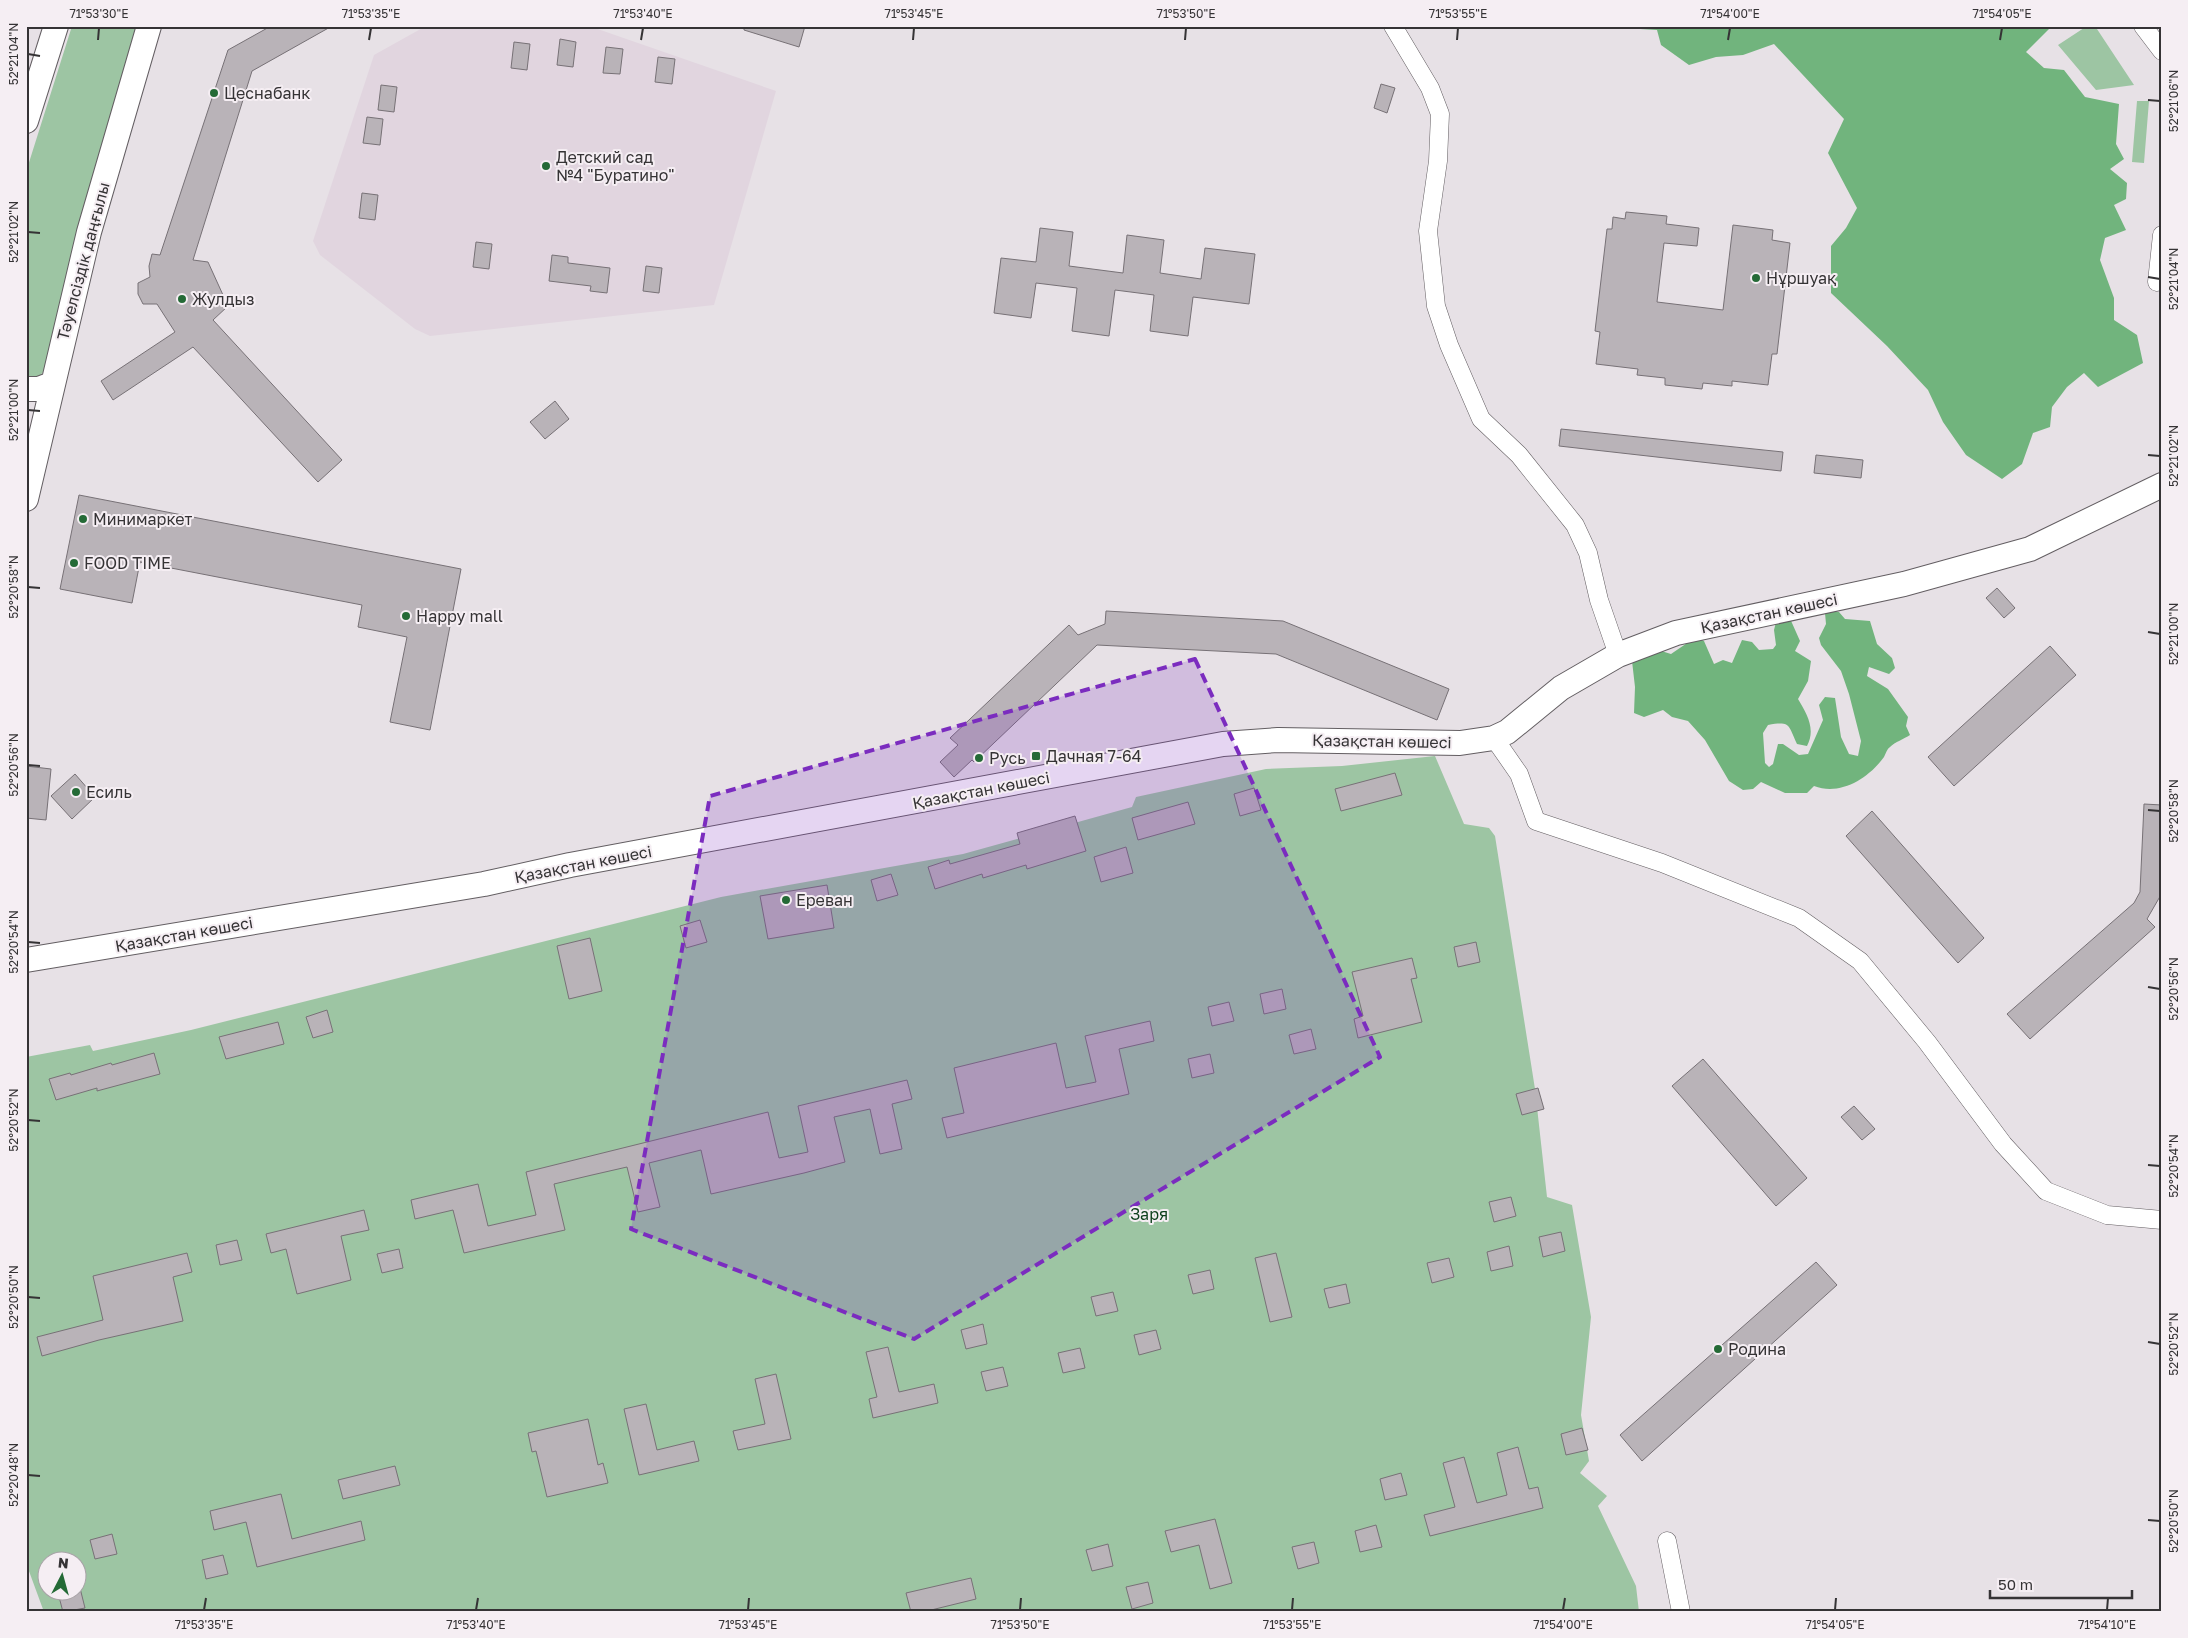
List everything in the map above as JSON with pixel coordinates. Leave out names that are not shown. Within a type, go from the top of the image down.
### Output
[{"type":"street","points":[[26,120],[56,26]]},
{"type":"street","name":"Тәуелсіздік даңғылы","points":[[26,499],[89,232],[149,26]]},
{"type":"street","points":[[1393,26],[1430,88],[1440,114],[1438,161],[1428,232],[1436,306],[1449,345],[1481,419],[1519,455],[1575,525],[1588,553],[1599,600],[1618,655]]},
{"type":"street","points":[[2143,26],[2162,51]]},
{"type":"street","points":[[2157,282],[2162,235]]},
{"type":"street","points":[[26,389],[39,389],[52,384]]},
{"type":"street","name":"Қазақстан көшесі","points":[[26,960],[484,884],[570,865],[1223,744],[1278,740],[1460,743],[1494,738],[1506,732],[1561,688],[1618,655],[1676,633],[1904,584],[2030,549],[2162,486]]},
{"type":"street","points":[[1494,738],[1519,774],[1536,821],[1662,863],[1799,918],[1860,961],[1927,1042],[2003,1144],[2046,1191],[2107,1215],[2162,1220]]},
{"type":"street","points":[[1666,1541],[1681,1612]]},
{"type":"highlighted area","points":[[1195,659],[1380,1057],[914,1339],[631,1229],[710,796]]},
{"type":"shaded area","name":"Детский сад №4 \"Буратино\"","points":[[426,26],[589,26],[776,91],[714,305],[430,336],[415,329],[320,255],[313,241],[374,55]]},
{"type":"green space","points":[[72,26],[139,26],[45,370],[36,380],[26,381],[26,172]]},
{"type":"green space","points":[[1635,26],[2052,26],[2026,52],[2044,68],[2064,70],[2085,97],[2119,104],[2116,144],[2124,159],[2110,169],[2127,183],[2126,199],[2114,205],[2126,230],[2105,238],[2100,260],[2114,298],[2114,320],[2137,335],[2143,363],[2098,387],[2084,373],[2067,387],[2052,407],[2050,427],[2033,433],[2022,464],[2002,479],[1966,455],[1943,422],[1928,390],[1887,346],[1831,293],[1831,246],[1846,228],[1857,208],[1828,153],[1844,119],[1774,44],[1743,55],[1716,57],[1689,65],[1661,45],[1657,30],[1640,29]]},
{"type":"green space","points":[[2087,26],[2095,26],[2134,85],[2096,90],[2058,45]]},
{"type":"green space","points":[[2137,101],[2149,101],[2144,163],[2132,162]]},
{"type":"green space","points":[[1830,611],[1839,612],[1845,619],[1870,621],[1877,644],[1892,658],[1895,668],[1889,674],[1869,667],[1867,676],[1888,689],[1908,717],[1906,726],[1910,735],[1892,745],[1870,772],[1853,784],[1834,789],[1814,786],[1807,793],[1785,793],[1761,782],[1753,789],[1743,790],[1729,781],[1705,740],[1688,721],[1672,717],[1663,710],[1644,717],[1634,713],[1635,687],[1632,661],[1648,647],[1671,654],[1696,637],[1704,641],[1714,664],[1723,660],[1732,663],[1742,640],[1752,642],[1759,650],[1773,649],[1776,645],[1774,630],[1778,614],[1788,614],[1800,641],[1795,651],[1811,661],[1808,681],[1798,699],[1807,716],[1811,734],[1807,746],[1797,744],[1790,729],[1785,724],[1768,725],[1763,733],[1765,763],[1769,767],[1773,764],[1778,744],[1783,744],[1799,755],[1808,754],[1823,720],[1819,705],[1825,697],[1835,698],[1841,737],[1849,754],[1858,756],[1861,741],[1849,694],[1841,671],[1821,645],[1819,638],[1826,624],[1825,613]]},
{"type":"green space","name":"Заря","points":[[1435,756],[1464,824],[1489,828],[1495,836],[1535,1089],[1547,1197],[1572,1205],[1591,1317],[1581,1415],[1589,1461],[1580,1473],[1607,1496],[1598,1506],[1636,1586],[1639,1612],[44,1612],[40,1600],[88,1600],[88,1550],[38,1550],[38,1596],[26,1563],[26,1057],[90,1045],[93,1051],[191,1030],[721,897],[963,854],[1132,807],[1136,797],[1266,769],[1342,766]]},
{"type":"building","points":[[271,26],[332,26],[252,71],[193,260],[208,262],[228,306],[213,320],[342,460],[318,482],[193,347],[113,400],[101,381],[175,332],[157,304],[143,304],[138,294],[138,283],[150,277],[149,266],[152,254],[160,255],[228,50]]},
{"type":"building","points":[[744,26],[805,26],[799,47],[744,30]]},
{"type":"building","points":[[560,39],[576,42],[573,67],[557,65]]},
{"type":"building","points":[[514,42],[530,44],[527,70],[511,68]]},
{"type":"building","points":[[606,47],[623,49],[620,74],[603,73]]},
{"type":"building","points":[[658,57],[675,59],[672,84],[655,82]]},
{"type":"building","points":[[1381,84],[1395,88],[1387,113],[1374,108]]},
{"type":"building","points":[[381,85],[397,87],[394,112],[378,110]]},
{"type":"building","points":[[367,117],[383,119],[380,145],[363,143]]},
{"type":"building","points":[[362,193],[378,195],[375,220],[359,218]]},
{"type":"building","name":"Нұршуақ","points":[[1626,212],[1667,216],[1666,224],[1699,228],[1697,246],[1664,243],[1657,302],[1723,310],[1733,225],[1773,230],[1772,240],[1790,243],[1777,354],[1772,354],[1768,385],[1732,381],[1732,386],[1703,383],[1702,389],[1665,385],[1665,378],[1637,375],[1638,369],[1596,364],[1600,332],[1595,331],[1607,229],[1612,229],[1613,217],[1625,219]]},
{"type":"building","points":[[1040,228],[1073,232],[1069,266],[1123,273],[1127,235],[1164,240],[1160,273],[1201,279],[1205,248],[1255,254],[1249,304],[1193,297],[1188,336],[1150,331],[1154,295],[1115,290],[1109,336],[1072,331],[1077,288],[1036,283],[1031,318],[994,313],[1001,258],[1036,262]]},
{"type":"building","points":[[476,242],[492,244],[489,269],[473,267]]},
{"type":"building","points":[[552,255],[568,257],[568,263],[610,268],[607,293],[590,291],[591,286],[549,281]]},
{"type":"building","points":[[646,266],[662,268],[659,293],[643,291]]},
{"type":"building","points":[[555,401],[569,419],[545,439],[530,422]]},
{"type":"building","points":[[1561,429],[1783,452],[1781,471],[1559,446]]},
{"type":"building","points":[[1816,455],[1863,460],[1861,478],[1814,473]]},
{"type":"building","name":"Happy mall","points":[[79,495],[461,569],[430,730],[390,722],[407,637],[358,627],[362,605],[140,562],[132,603],[60,589]]},
{"type":"building","points":[[1997,588],[2015,608],[2004,618],[1986,598]]},
{"type":"building","points":[[1106,611],[1283,621],[1449,689],[1437,720],[1276,654],[1097,645],[974,762],[972,760],[954,777],[940,762],[958,745],[950,738],[1069,625],[1078,635],[1105,624]]},
{"type":"building","points":[[2050,646],[2076,675],[1954,786],[1928,757]]},
{"type":"building","points":[[26,766],[51,769],[46,820],[26,818]]},
{"type":"building","points":[[1395,773],[1402,795],[1341,811],[1335,789]]},
{"type":"building","name":"Есиль","points":[[75,774],[95,797],[72,819],[51,796]]},
{"type":"building","points":[[1254,788],[1261,810],[1240,816],[1234,794]]},
{"type":"building","points":[[1188,802],[1195,824],[1138,840],[1132,818]]},
{"type":"building","points":[[2144,804],[2162,805],[2162,893],[2147,919],[2155,927],[2030,1039],[2007,1014],[2134,903],[2140,892]]},
{"type":"building","points":[[1872,811],[1984,938],[1958,963],[1846,836]]},
{"type":"building","points":[[1075,816],[1086,851],[1027,869],[1026,865],[983,878],[982,874],[935,889],[928,867],[949,860],[950,864],[1020,844],[1017,833]]},
{"type":"building","points":[[1126,847],[1133,873],[1101,882],[1094,857]]},
{"type":"building","points":[[891,874],[898,895],[877,901],[871,880]]},
{"type":"building","points":[[827,885],[834,928],[768,939],[760,896]]},
{"type":"building","points":[[700,920],[707,942],[686,948],[680,926]]},
{"type":"building","points":[[590,938],[602,991],[569,999],[557,946]]},
{"type":"building","points":[[1476,942],[1480,962],[1458,967],[1454,947]]},
{"type":"building","points":[[1412,958],[1417,978],[1411,979],[1422,1022],[1358,1038],[1354,1019],[1363,1016],[1352,972]]},
{"type":"building","points":[[1282,989],[1286,1009],[1264,1014],[1260,994]]},
{"type":"building","points":[[1229,1002],[1234,1021],[1212,1026],[1208,1007]]},
{"type":"building","points":[[327,1010],[333,1032],[313,1038],[306,1017]]},
{"type":"building","points":[[1150,1021],[1154,1041],[1119,1049],[1129,1094],[947,1138],[942,1118],[964,1113],[954,1068],[1056,1043],[1066,1088],[1096,1082],[1085,1036]]},
{"type":"building","points":[[278,1022],[284,1044],[226,1059],[219,1037]]},
{"type":"building","points":[[1311,1029],[1316,1049],[1294,1054],[1289,1035]]},
{"type":"building","points":[[154,1053],[160,1074],[97,1091],[97,1088],[56,1100],[49,1079],[70,1073],[71,1075],[111,1063],[112,1065]]},
{"type":"building","points":[[1210,1054],[1214,1073],[1192,1078],[1188,1059]]},
{"type":"building","points":[[1703,1059],[1807,1178],[1776,1206],[1672,1086]]},
{"type":"building","points":[[907,1080],[912,1099],[892,1104],[902,1149],[880,1154],[870,1109],[834,1117],[845,1162],[804,1173],[711,1194],[701,1150],[649,1163],[660,1207],[638,1212],[627,1167],[592,1175],[554,1184],[565,1230],[464,1253],[453,1210],[415,1219],[411,1200],[478,1184],[488,1226],[536,1215],[526,1172],[768,1112],[779,1158],[808,1152],[798,1106]]},
{"type":"building","points":[[1538,1088],[1544,1109],[1522,1115],[1516,1094]]},
{"type":"building","points":[[1854,1106],[1875,1129],[1862,1140],[1841,1117]]},
{"type":"building","points":[[1511,1197],[1516,1216],[1494,1222],[1489,1202]]},
{"type":"building","points":[[364,1210],[369,1230],[341,1236],[351,1280],[297,1294],[286,1249],[271,1253],[266,1234]]},
{"type":"building","points":[[1561,1232],[1565,1251],[1543,1257],[1539,1237]]},
{"type":"building","points":[[237,1240],[242,1260],[220,1265],[216,1245]]},
{"type":"building","points":[[1509,1246],[1513,1266],[1491,1271],[1487,1252]]},
{"type":"building","points":[[399,1249],[403,1268],[382,1273],[377,1254]]},
{"type":"building","points":[[187,1253],[192,1272],[173,1277],[183,1321],[99,1340],[42,1356],[37,1337],[103,1320],[93,1276]]},
{"type":"building","points":[[1276,1253],[1292,1317],[1270,1322],[1255,1258]]},
{"type":"building","points":[[1449,1258],[1454,1277],[1432,1283],[1427,1263]]},
{"type":"building","points":[[1816,1262],[1837,1285],[1642,1461],[1620,1435]]},
{"type":"building","points":[[1210,1270],[1214,1289],[1193,1294],[1188,1275]]},
{"type":"building","points":[[1346,1284],[1350,1303],[1329,1308],[1324,1289]]},
{"type":"building","points":[[1113,1292],[1118,1311],[1096,1316],[1091,1297]]},
{"type":"building","points":[[983,1324],[987,1344],[966,1349],[961,1330]]},
{"type":"building","points":[[1156,1330],[1161,1349],[1139,1355],[1134,1335]]},
{"type":"building","points":[[888,1347],[899,1392],[934,1384],[938,1403],[873,1418],[869,1399],[877,1397],[866,1352]]},
{"type":"building","points":[[1080,1348],[1085,1368],[1063,1373],[1058,1353]]},
{"type":"building","points":[[1003,1367],[1008,1386],[986,1391],[981,1372]]},
{"type":"building","points":[[776,1374],[791,1439],[738,1450],[733,1431],[765,1424],[755,1379]]},
{"type":"building","points":[[646,1404],[657,1450],[694,1441],[699,1461],[639,1475],[624,1409]]},
{"type":"building","points":[[588,1419],[598,1465],[603,1463],[608,1483],[547,1497],[536,1451],[532,1452],[528,1433]]},
{"type":"building","points":[[1582,1428],[1588,1450],[1566,1455],[1561,1434]]},
{"type":"building","points":[[1518,1447],[1529,1489],[1538,1487],[1543,1508],[1430,1536],[1424,1515],[1455,1507],[1443,1463],[1464,1457],[1477,1503],[1507,1495],[1497,1453]]},
{"type":"building","points":[[395,1466],[400,1485],[343,1499],[338,1480]]},
{"type":"building","points":[[1401,1473],[1407,1495],[1385,1500],[1380,1479]]},
{"type":"building","points":[[281,1494],[292,1539],[361,1521],[365,1540],[257,1567],[246,1522],[214,1530],[210,1511]]},
{"type":"building","points":[[1215,1519],[1232,1583],[1210,1589],[1199,1545],[1171,1552],[1165,1531]]},
{"type":"building","points":[[1376,1525],[1382,1547],[1360,1552],[1355,1531]]},
{"type":"building","points":[[112,1534],[117,1554],[95,1559],[90,1540]]},
{"type":"building","points":[[1314,1542],[1319,1563],[1298,1569],[1292,1547]]},
{"type":"building","points":[[1108,1544],[1113,1566],[1092,1571],[1086,1550]]},
{"type":"building","points":[[223,1555],[228,1574],[206,1579],[202,1560]]},
{"type":"building","points":[[971,1578],[976,1599],[923,1612],[911,1612],[906,1593]]},
{"type":"building","points":[[1148,1582],[1153,1603],[1132,1609],[1126,1587]]},
{"type":"building","points":[[60,1600],[83,1600],[85,1608],[63,1612]]},
{"type":"place","name":"Цеснабанк","points":[[214,93]]},
{"type":"place","name":"Детский сад №4 \"Буратино\"","points":[[546,166]]},
{"type":"place","name":"Нұршуақ","points":[[1756,278]]},
{"type":"place","name":"Жулдыз","points":[[182,299]]},
{"type":"place","name":"Минимаркет","points":[[83,519]]},
{"type":"place","name":"FOOD TIME","points":[[74,563]]},
{"type":"place","name":"Happy mall","points":[[406,616]]},
{"type":"place","name":"Дачная 7-64","points":[[1036,756]]},
{"type":"place","name":"Русь","points":[[979,758]]},
{"type":"place","name":"Есиль","points":[[76,792]]},
{"type":"place","name":"Ереван","points":[[786,900]]},
{"type":"place","name":"Родина","points":[[1718,1349]]}]
